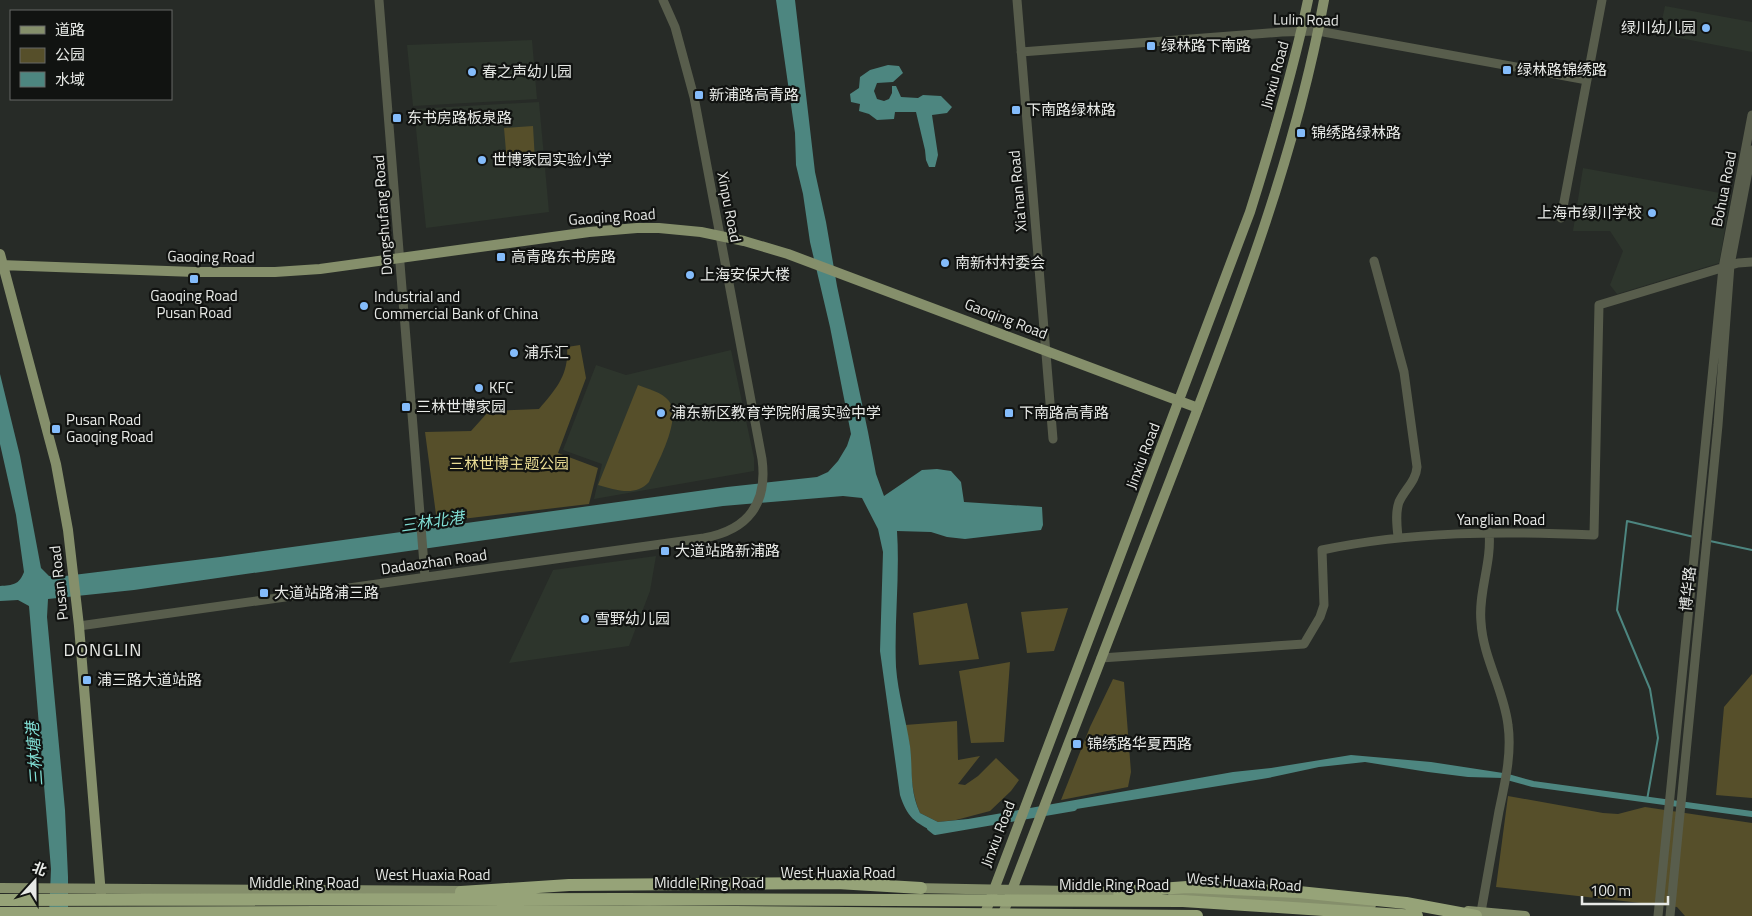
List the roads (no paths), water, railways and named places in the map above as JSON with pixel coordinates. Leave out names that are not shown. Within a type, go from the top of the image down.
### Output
[{"type":"highway","points":[[396,905],[486,889],[568,885],[838,883],[921,888]]},
{"type":"highway","points":[[1118,892],[1187,887],[1299,892],[1396,902],[1479,914]]},
{"type":"highway","name":"Middle Ring Road","points":[[0,913],[718,899],[1183,901],[1417,916]]},
{"type":"highway","name":"Middle Ring Road","points":[[0,900],[1197,916]]},
{"type":"highway","points":[[396,905],[433,916]]},
{"type":"main road","name":"Jinxiu Road","points":[[984,916],[1250,212],[1277,126],[1302,31],[1308,0]]},
{"type":"main road","name":"Jinxiu Road","points":[[1002,916],[1198,408],[1266,221],[1294,132],[1324,0]]},
{"type":"main road","name":"Gaoqing Road","points":[[1,266],[275,272],[320,269],[614,229],[659,228],[720,235],[765,246],[810,262],[1198,408]]},
{"type":"main road","name":"Pusan Road","points":[[0,254],[1,266],[56,464],[68,530],[79,626],[102,916]]},
{"type":"main road","name":"West Huaxia Road","points":[[0,888],[567,891],[921,888],[1187,893],[1525,916]]},
{"type":"street","name":"Dongshufang Road","points":[[379,0],[425,577]]},
{"type":"street","name":"Xinpu Road","points":[[663,0],[675,27],[694,97],[762,459],[764,482]]},
{"type":"street","name":"Xia'nan Road","points":[[1017,0],[1044,350],[1053,439]]},
{"type":"street","points":[[1561,218],[1602,0]]},
{"type":"street","name":"Lulin Road","points":[[1021,52],[1318,31],[1587,80]]},
{"type":"street","name":"Bohua Road","points":[[1727,266],[1752,114]]},
{"type":"street","name":"Bohua Road","points":[[1727,266],[1752,150]]},
{"type":"street","points":[[1374,261],[1404,372],[1417,467],[1414,481],[1398,504],[1396,513],[1398,537]]},
{"type":"street","name":"Yanglian Road","points":[[1101,658],[1304,644],[1320,617],[1324,605],[1322,550],[1398,537],[1489,532],[1594,535],[1599,305],[1727,266],[1752,262]]},
{"type":"street","name":"博华路","points":[[1658,916],[1693,560],[1727,266]]},
{"type":"street","name":"博华路","points":[[1670,916],[1708,524],[1727,266]]},
{"type":"street","name":"Dadaozhan Road","points":[[79,626],[724,534],[749,517],[756,505],[764,482]]},
{"type":"street","points":[[1479,914],[1506,777],[1508,725],[1504,703],[1483,638],[1480,620],[1490,552],[1489,532]]},
{"type":"water","points":[[776,0],[795,0],[815,172],[876,474],[884,496],[922,470],[937,469],[951,471],[961,482],[964,502],[1042,507],[1043,525],[1041,530],[965,539],[947,537],[931,532],[897,531],[896,667],[898,687],[910,746],[914,796],[920,813],[938,822],[968,819],[1233,772],[1351,755],[1431,762],[1503,773],[1503,778],[1468,777],[1365,762],[1319,767],[1268,778],[935,832],[922,826],[909,814],[900,795],[880,651],[883,552],[878,529],[862,498],[843,496],[723,506],[134,590],[48,599],[47,617],[65,810],[68,877],[68,916],[49,916],[51,869],[29,606],[18,600],[0,601],[0,586],[15,584],[20,580],[24,572],[16,515],[0,444],[0,374],[20,456],[41,568],[49,576],[57,577],[220,557],[727,487],[817,477],[828,472],[838,461],[847,446],[851,434],[830,327],[810,242],[803,194],[796,165],[795,133]]},
{"type":"water","points":[[888,65],[899,66],[903,73],[893,82],[877,83],[874,91],[877,99],[884,101],[889,99],[892,93],[892,86],[896,86],[901,97],[941,96],[952,107],[947,113],[932,115],[938,155],[935,167],[929,167],[926,160],[916,112],[895,112],[894,119],[877,120],[869,114],[859,111],[860,104],[851,102],[850,94],[859,88],[860,77],[870,70]]},
{"type":"waterway","points":[[1647,800],[1658,738],[1650,689],[1617,610],[1627,521],[1694,537]]},
{"type":"waterway","points":[[1710,541],[1752,550]]},
{"type":"waterway","points":[[1504,776],[1533,784],[1752,814]]},
{"type":"waterway","points":[[930,828],[935,832],[1074,808]]},
{"type":"place","name":"绿川幼儿园","points":[[1706,28]]},
{"type":"place","name":"绿林路下南路","points":[[1151,46]]},
{"type":"place","name":"绿林路锦绣路","points":[[1507,70]]},
{"type":"place","name":"春之声幼儿园","points":[[472,72]]},
{"type":"place","name":"新浦路高青路","points":[[699,95]]},
{"type":"place","name":"下南路绿林路","points":[[1016,110]]},
{"type":"place","name":"东书房路板泉路","points":[[397,118]]},
{"type":"place","name":"锦绣路绿林路","points":[[1301,133]]},
{"type":"place","name":"世博家园实验小学","points":[[482,160]]},
{"type":"place","name":"上海市绿川学校","points":[[1652,213]]},
{"type":"place","name":"高青路东书房路","points":[[501,257]]},
{"type":"place","name":"南新村村委会","points":[[945,263]]},
{"type":"place","name":"上海安保大楼","points":[[690,275]]},
{"type":"place","name":"Gaoqing Road Pusan Road","points":[[194,279]]},
{"type":"place","name":"Industrial and Commercial Bank of China","points":[[364,306]]},
{"type":"place","name":"浦乐汇","points":[[514,353]]},
{"type":"place","name":"KFC","points":[[479,388]]},
{"type":"place","name":"三林世博家园","points":[[406,407]]},
{"type":"place","name":"浦东新区教育学院附属实验中学","points":[[661,413]]},
{"type":"place","name":"下南路高青路","points":[[1009,413]]},
{"type":"place","name":"Pusan Road Gaoqing Road","points":[[56,429]]},
{"type":"place","name":"大道站路新浦路","points":[[665,551]]},
{"type":"place","name":"大道站路浦三路","points":[[264,593]]},
{"type":"place","name":"雪野幼儿园","points":[[585,619]]},
{"type":"place","name":"浦三路大道站路","points":[[87,680]]},
{"type":"place","name":"锦绣路华夏西路","points":[[1077,744]]},
{"type":"district","name":"DONGLIN","points":[[103,650]]},
{"type":"park label","name":"三林世博主题公园","points":[[509,464]]},
{"type":"water label","name":"三林北港","points":[[432,521]]},
{"type":"water label","name":"三林塘港","points":[[34,754]]}]
